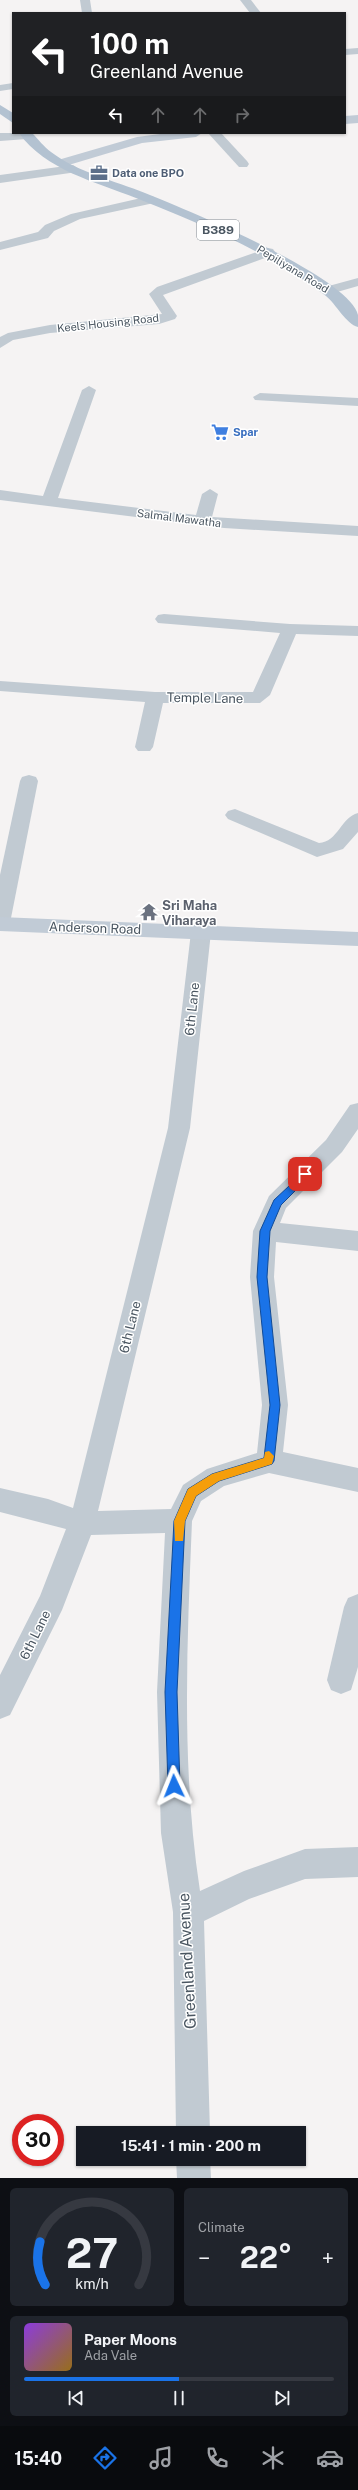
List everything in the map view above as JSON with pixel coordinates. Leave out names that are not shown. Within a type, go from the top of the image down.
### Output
[{"type":"main road","points":[[0,108],[12,119]]},
{"type":"main road","points":[[346,120],[358,119]]},
{"type":"main road","name":"Pepiliyana Road","points":[[26,134],[47,155],[67,166],[150,200],[268,252],[330,290],[356,317]]},
{"type":"main road","points":[[67,166],[141,140],[188,134]]},
{"type":"main road","name":"Anderson Road","points":[[0,924],[358,939]]},
{"type":"street","points":[[85,0],[87,12]]},
{"type":"street","points":[[245,0],[255,12]]},
{"type":"street","points":[[346,52],[358,51]]},
{"type":"street","points":[[0,88],[12,86]]},
{"type":"street","points":[[0,136],[26,134]]},
{"type":"street","points":[[215,134],[243,164]]},
{"type":"street","points":[[0,179],[67,166]]},
{"type":"street","points":[[0,246],[43,235],[46,228],[64,220],[150,200]]},
{"type":"street","name":"Keels Housing Road","points":[[0,344],[8,337],[50,329],[164,318],[170,316],[156,294],[162,290],[268,252]]},
{"type":"street","points":[[330,290],[358,282]]},
{"type":"street","points":[[49,501],[89,390]]},
{"type":"street","points":[[260,398],[358,402]]},
{"type":"street","points":[[203,520],[210,494]]},
{"type":"street","name":"Salmal Mawatha","points":[[0,495],[203,520],[358,531]]},
{"type":"street","points":[[164,619],[290,630],[358,631]]},
{"type":"street","name":"Temple Lane","points":[[144,747],[155,697],[254,699],[262,695],[290,630]]},
{"type":"street","points":[[0,686],[155,697]]},
{"type":"street","points":[[0,924],[29,781]]},
{"type":"street","points":[[235,815],[317,850],[329,851],[336,846],[358,819]]},
{"type":"street","name":"6th Lane","points":[[0,1705],[52,1600],[82,1522],[179,1128],[201,932]]},
{"type":"street","points":[[358,1111],[334,1146],[277,1203],[265,1231],[262,1277],[275,1405],[268,1461],[358,1480]]},
{"type":"street","points":[[265,1231],[358,1241]]},
{"type":"street","name":"Greenland Avenue","points":[[193,2126],[188,1912],[176,1833],[171,1692],[179,1521],[192,1493],[216,1477],[268,1461]]},
{"type":"street","points":[[0,1500],[48,1511],[82,1522],[179,1521]]},
{"type":"street","points":[[341,1680],[358,1607]]},
{"type":"street","points":[[188,1912],[244,1886],[305,1864],[358,1862]]},
{"type":"street","points":[[193,2166],[194,2178]]},
{"type":"slow traffic","points":[[179,1538],[179,1521],[192,1493],[216,1477],[268,1461],[269,1456]]},
{"type":"place","name":"Data one BPO","points":[[99,173]]},
{"type":"place","name":"Spar","points":[[220,432]]},
{"type":"place","name":"Sri Maha Viharaya","points":[[149,912]]},
{"type":"route","points":[[174,1786],[171,1692],[179,1521],[192,1493],[216,1477],[268,1461],[275,1405],[262,1277],[265,1231],[277,1203],[305,1174]]}]
